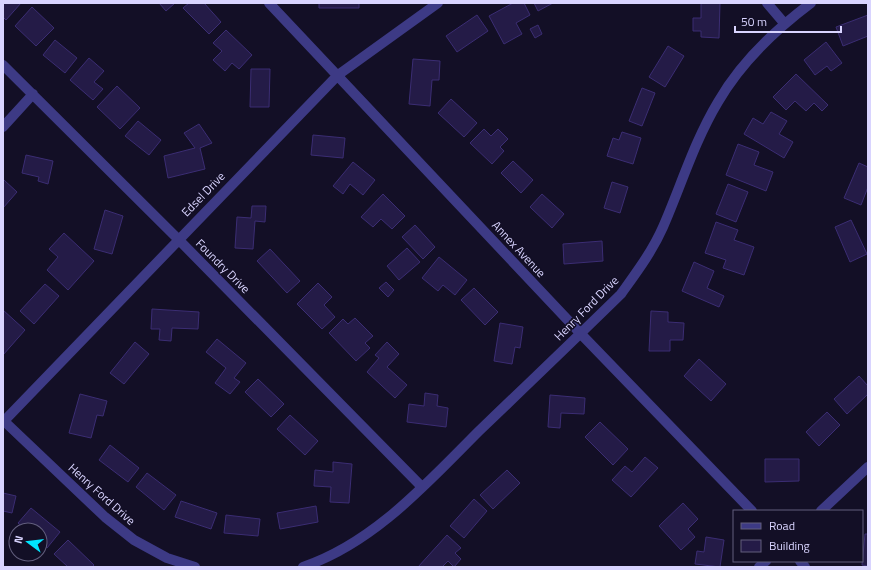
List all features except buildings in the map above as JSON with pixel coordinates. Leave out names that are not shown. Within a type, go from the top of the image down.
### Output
[{"type":"street","name":"Annex Avenue","points":[[269,3],[580,333],[751,510]]},
{"type":"street","name":"Edsel Drive","points":[[4,422],[178,239],[338,75],[438,3]]},
{"type":"street","points":[[767,3],[784,23]]},
{"type":"street","name":"Henry Ford Drive","points":[[303,567],[324,560],[354,543],[380,524],[422,487],[621,294],[648,257],[663,228],[699,138],[718,101],[744,67],[784,23],[810,3]]},
{"type":"street","name":"Foundry Drive","points":[[3,65],[178,239],[422,487]]},
{"type":"street","points":[[3,127],[33,94]]},
{"type":"street","name":"Henry Ford Drive","points":[[4,422],[105,517],[134,540],[168,558],[194,567]]},
{"type":"street","points":[[822,510],[868,467]]}]
